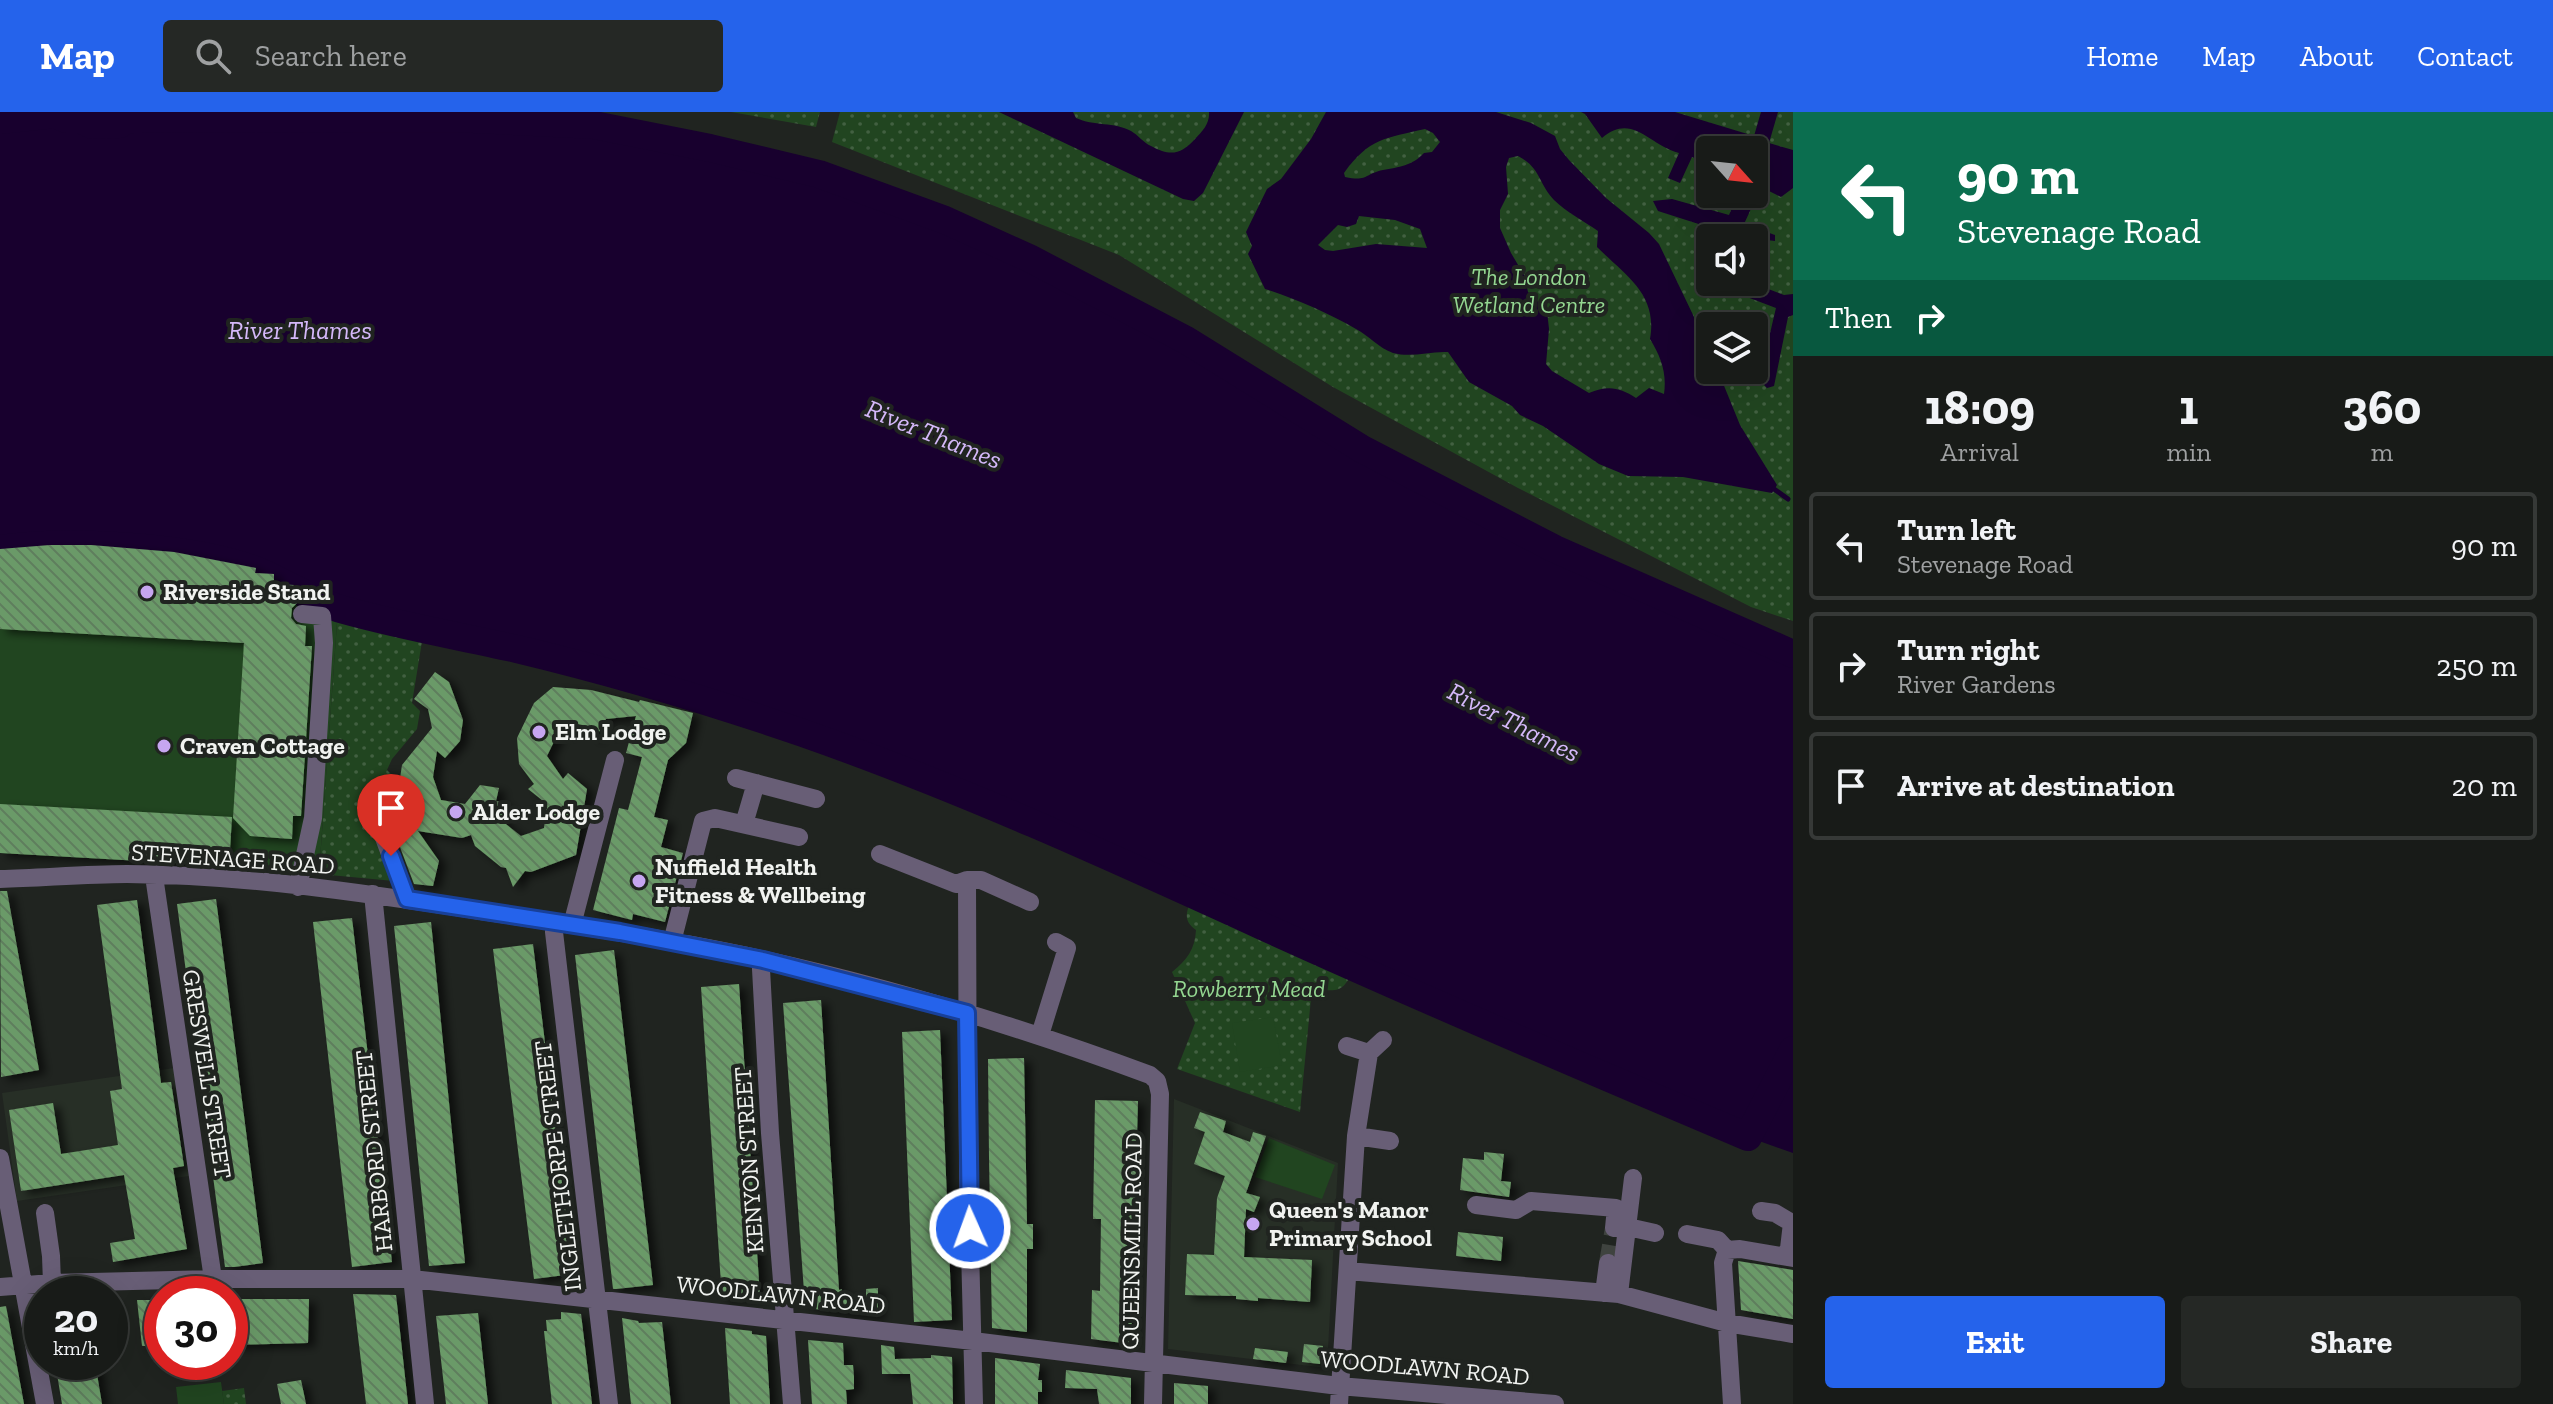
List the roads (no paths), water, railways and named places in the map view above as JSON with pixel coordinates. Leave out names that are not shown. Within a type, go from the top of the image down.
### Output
[{"type":"street","points":[[298,887],[313,818],[324,643],[322,616],[302,614]]},
{"type":"street","name":"INGLETHORPE STREET","points":[[609,1404],[554,932],[564,923],[615,760]]},
{"type":"street","points":[[736,778],[754,791],[816,799]]},
{"type":"street","points":[[744,824],[754,791]]},
{"type":"street","points":[[381,807],[383,835],[407,899]]},
{"type":"street","points":[[672,942],[703,821],[715,818],[799,837]]},
{"type":"street","points":[[880,854],[956,884],[981,880],[1030,902]]},
{"type":"street","name":"STEVENAGE ROAD","points":[[0,879],[127,874],[298,887],[373,894],[564,923],[763,960],[967,1013],[1040,1035],[1150,1075],[1164,1083]]},
{"type":"street","name":"GRESWELL STREET","points":[[154,876],[213,1276]]},
{"type":"street","points":[[967,880],[968,1171],[974,1404]]},
{"type":"street","name":"HARBORD STREET","points":[[373,894],[425,1404]]},
{"type":"street","points":[[1040,1035],[1068,944]]},
{"type":"street","name":"KENYON STREET","points":[[763,960],[770,1133],[792,1404]]},
{"type":"street","points":[[1339,1395],[1356,1143],[1376,1047],[1347,1046]]},
{"type":"street","name":"QUEENSMILL ROAD","points":[[1153,1404],[1164,1083]]},
{"type":"street","points":[[1356,1143],[1390,1141]]},
{"type":"street","points":[[0,1158],[24,1286]]},
{"type":"street","points":[[1612,1294],[1621,1228],[1633,1178]]},
{"type":"street","points":[[1476,1205],[1516,1210],[1531,1201],[1616,1208],[1621,1228]]},
{"type":"street","points":[[1727,1250],[1740,1249],[1791,1257],[1792,1223],[1775,1213],[1761,1211]]},
{"type":"street","points":[[45,1213],[52,1276]]},
{"type":"street","points":[[1621,1228],[1655,1233]]},
{"type":"street","points":[[1687,1234],[1718,1240],[1727,1250]]},
{"type":"street","points":[[1727,1250],[1723,1263],[1732,1404]]},
{"type":"street","points":[[1608,1263],[1612,1294]]},
{"type":"street","points":[[1348,1271],[1612,1294],[1727,1323],[1793,1334]]},
{"type":"street","name":"WOODLAWN ROAD","points":[[248,1279],[412,1279],[1153,1362],[1339,1395],[1555,1404]]},
{"type":"street","name":"WOODLAWN ROAD","points":[[0,1287],[24,1286]]},
{"type":"street","points":[[41,1380],[45,1404]]},
{"type":"water","points":[[999,112],[1073,112],[1076,118],[1125,128],[1148,145],[1170,153],[1185,148],[1198,136],[1207,123],[1209,112],[1244,112],[1203,193],[1194,201],[1183,199]]},
{"type":"water","points":[[1326,112],[1496,112],[1531,123],[1555,136],[1569,160],[1606,198],[1659,244],[1694,317],[1696,384],[1723,384],[1740,425],[1777,485],[1772,493],[1683,477],[1628,476],[1599,464],[1543,426],[1520,415],[1512,406],[1469,382],[1448,352],[1393,353],[1335,318],[1265,289],[1248,254],[1252,246],[1246,232],[1267,189],[1281,179],[1311,139]],"holes":[[[1425,129],[1440,142],[1432,152],[1424,153],[1415,161],[1362,178],[1345,177],[1344,173],[1353,161],[1379,141]],[[1518,156],[1535,171],[1554,200],[1598,231],[1597,247],[1629,277],[1644,298],[1651,323],[1650,339],[1665,379],[1664,394],[1649,388],[1636,398],[1613,388],[1589,393],[1552,371],[1546,364],[1547,311],[1528,292],[1524,275],[1500,228],[1500,210],[1508,194],[1506,167],[1509,158]],[[1359,216],[1395,220],[1420,229],[1427,248],[1376,244],[1333,251],[1318,245],[1338,225],[1347,227],[1356,224]]]},
{"type":"water","points":[[1581,112],[1675,112],[1754,136],[1696,136],[1696,159],[1692,157],[1680,183],[1668,178],[1679,153],[1632,129],[1622,128],[1602,138]]},
{"type":"water","points":[[1761,112],[1778,112],[1769,143],[1793,150],[1793,188],[1781,197],[1768,190],[1768,136],[1754,136]]},
{"type":"water","name":"River Thames","points":[[55,114],[92,125],[120,124],[133,119],[453,118],[594,125],[819,174],[945,220],[1029,258],[1186,340],[1362,449],[1555,549],[1793,654],[1793,1153],[1582,1067],[1039,824],[803,733],[607,673],[338,609],[250,568],[215,559],[91,545],[0,549],[0,120]]},
{"type":"water","points":[[1672,199],[1729,215],[1732,208],[1751,208],[1744,224],[1699,224],[1658,211],[1653,201]]},
{"type":"water","points":[[1768,233],[1775,235],[1775,241],[1768,240]]},
{"type":"water","points":[[1768,289],[1784,295],[1793,294],[1793,315],[1788,317],[1774,386],[1767,388],[1763,384],[1768,384],[1768,342],[1776,308],[1744,296],[1768,296]]},
{"type":"waterway","points":[[0,120],[55,114],[92,125],[120,124],[133,119],[453,118],[594,125],[819,174],[945,220],[1029,258],[1186,340],[1362,449],[1555,549],[1793,654]]},
{"type":"waterway","points":[[1774,489],[1788,499]]},
{"type":"waterway","points":[[0,549],[59,545],[126,546],[223,560],[250,568],[344,610],[589,667],[768,721],[919,776],[1034,824],[1442,1006],[1748,1137],[1793,1050]]},
{"type":"tunnel","points":[[1608,1263],[1614,1228]]},
{"type":"place","name":"Riverside Stand","points":[[147,592]]},
{"type":"place","name":"Elm Lodge","points":[[539,732]]},
{"type":"place","name":"Craven Cottage","points":[[164,746]]},
{"type":"place","name":"Alder Lodge","points":[[456,812]]},
{"type":"place","name":"Nuffield Health Fitness & Wellbeing","points":[[639,881]]},
{"type":"place","name":"Queen's Manor Primary School","points":[[1253,1224]]},
{"type":"park label","name":"The London Wetland Centre","points":[[1529,291]]},
{"type":"park label","name":"Rowberry Mead","points":[[1249,989]]}]
